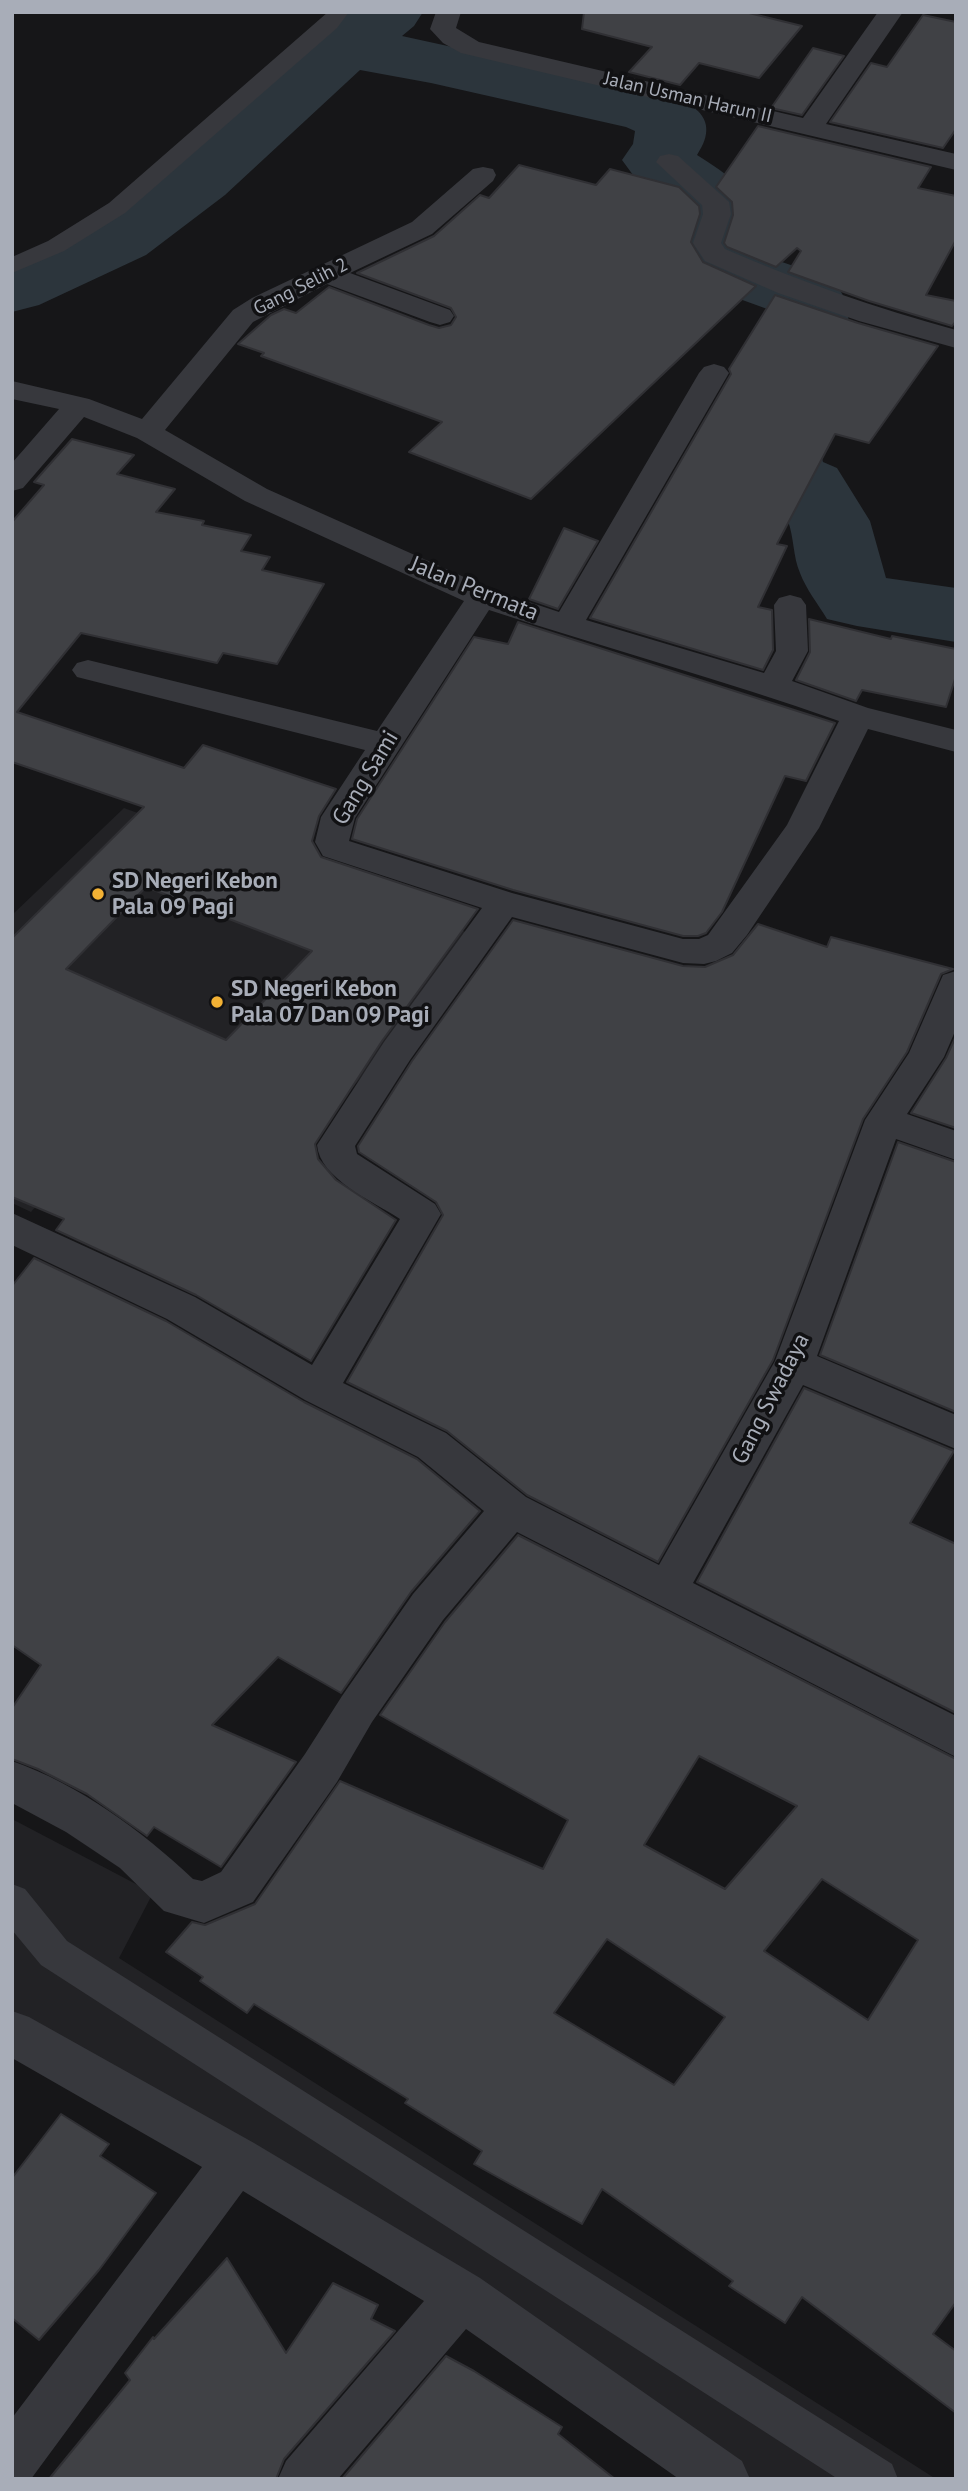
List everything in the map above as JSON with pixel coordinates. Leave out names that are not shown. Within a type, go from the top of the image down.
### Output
[{"type":"street","name":"Jalan Usman Harun II","points":[[449,12],[443,29],[452,38],[470,48],[956,162]]},
{"type":"street","points":[[810,127],[891,12]]},
{"type":"street","points":[[669,162],[715,202],[716,214],[707,243],[715,255],[788,286],[869,315],[956,339]]},
{"type":"street","name":"Gang Selih 2","points":[[147,432],[243,316],[262,304],[422,228],[483,175]]},
{"type":"street","points":[[327,274],[440,316]]},
{"type":"street","points":[[567,625],[714,373]]},
{"type":"street","name":"Jalan Permata","points":[[12,390],[79,405],[147,432],[256,495],[482,597],[773,686],[858,716],[956,741]]},
{"type":"street","points":[[12,482],[79,405]]},
{"type":"street","name":"Gang Sami","points":[[482,597],[338,817],[332,842],[335,848],[504,903]]},
{"type":"street","points":[[773,686],[792,651],[790,605]]},
{"type":"street","points":[[88,670],[385,744]]},
{"type":"street","points":[[319,1389],[422,1214],[344,1164],[337,1156],[336,1145],[397,1051],[504,903],[683,951],[704,952],[720,944],[802,828],[858,716]]},
{"type":"street","name":"Gang Swadaya","points":[[668,1589],[794,1364],[884,1120],[926,1057],[956,984]]},
{"type":"street","points":[[884,1120],[956,1146]]},
{"type":"street","points":[[18,1236],[181,1308],[319,1389],[432,1445],[511,1509],[956,1738]]},
{"type":"street","points":[[794,1364],[956,1433]]},
{"type":"street","points":[[12,1780],[82,1818],[136,1854],[180,1896],[204,1902],[237,1887],[321,1768],[357,1709],[428,1607],[511,1509]]},
{"type":"street","points":[[12,2033],[237,2161],[462,2296],[724,2479]]},
{"type":"street","points":[[12,2460],[237,2161]]},
{"type":"street","points":[[304,2479],[462,2296]]},
{"type":"lane","points":[[12,266],[56,246],[117,208],[330,24],[339,12]]},
{"type":"lane","points":[[12,1902],[54,1953],[877,2479]]},
{"type":"shaded area","name":"SD Negeri Kebon Pala 07 Dan 09 Pagi","points":[[124,808],[477,936],[313,1136],[156,1069],[31,1212],[12,1203],[12,915]]},
{"type":"shaded area","points":[[12,1819],[153,1893],[119,1958],[936,2479],[735,2479],[367,2257],[12,2057]]},
{"type":"building","points":[[584,12],[745,12],[802,26],[759,78],[699,63],[680,85],[629,72],[652,47],[582,29]]},
{"type":"building","points":[[923,15],[956,22],[956,129],[943,148],[830,122],[871,63],[887,67]]},
{"type":"building","points":[[813,48],[844,56],[802,115],[771,108]]},
{"type":"building","points":[[758,126],[931,167],[918,188],[956,196],[956,240],[926,295],[956,301],[956,321],[952,326],[869,301],[788,272],[801,251],[797,248],[776,267],[727,247],[724,243],[733,215],[732,202],[716,187]]},
{"type":"building","points":[[519,165],[596,185],[610,169],[679,187],[699,206],[700,214],[691,242],[703,262],[756,286],[531,499],[409,452],[442,422],[261,356],[264,353],[238,344],[271,315],[284,309],[296,313],[329,287],[429,325],[439,328],[451,325],[456,317],[451,308],[357,273],[434,236],[480,195],[489,198]]},
{"type":"building","points":[[775,295],[938,346],[869,443],[835,434],[777,544],[787,546],[758,607],[772,610],[773,650],[763,670],[590,618],[731,374],[729,369]]},
{"type":"building","points":[[72,439],[134,455],[117,474],[175,489],[156,512],[204,521],[202,525],[251,535],[241,551],[270,557],[262,570],[324,584],[277,664],[223,653],[217,663],[81,633],[17,712],[184,768],[203,745],[336,789],[319,816],[312,841],[321,857],[478,909],[382,1041],[315,1144],[318,1159],[336,1180],[396,1220],[311,1361],[196,1295],[56,1230],[64,1219],[12,1197],[12,938],[144,807],[12,762],[12,522],[44,485],[34,482]],"holes":[[[146,887],[312,951],[226,1040],[66,969]]]},
{"type":"building","points":[[564,528],[598,541],[558,609],[529,599]]},
{"type":"building","points":[[809,619],[891,639],[892,636],[956,649],[956,676],[946,707],[862,690],[856,701],[796,680],[810,652]]},
{"type":"building","points":[[518,622],[835,723],[806,781],[785,776],[722,912],[706,933],[683,936],[513,890],[352,839],[357,819],[474,637],[508,644]]},
{"type":"building","points":[[513,920],[683,966],[705,967],[733,955],[758,924],[827,947],[831,937],[953,969],[941,974],[907,1052],[863,1119],[773,1360],[658,1562],[527,1495],[447,1431],[347,1382],[443,1215],[436,1202],[359,1152],[358,1146],[412,1061]]},
{"type":"building","points":[[956,1036],[956,1128],[911,1113],[946,1058]]},
{"type":"building","points":[[898,1142],[956,1162],[956,1412],[820,1355]]},
{"type":"building","points":[[34,1258],[166,1321],[304,1402],[417,1459],[480,1511],[411,1592],[341,1693],[278,1657],[212,1725],[296,1762],[221,1867],[154,1827],[147,1836],[87,1794],[12,1759],[12,1708],[41,1665],[12,1645],[12,1286]]},
{"type":"building","points":[[804,1388],[954,1451],[910,1523],[956,1544],[956,1713],[697,1582]]},
{"type":"building","points":[[518,1535],[956,1759],[956,2302],[933,2334],[956,2351],[956,2413],[802,2297],[785,2323],[729,2286],[733,2281],[602,2189],[582,2224],[474,2164],[482,2151],[405,2103],[408,2099],[254,2004],[247,2013],[200,1981],[203,1977],[166,1952],[192,1922],[205,1925],[255,1904],[340,1781],[543,1869],[568,1820],[380,1715],[445,1622]],"holes":[[[699,1756],[797,1806],[725,1889],[644,1845]],[[822,1879],[918,1940],[868,2020],[764,1951]],[[607,1939],[725,2017],[674,2085],[554,2013]]]},
{"type":"building","points":[[61,2114],[109,2144],[100,2156],[156,2193],[99,2270],[39,2340],[12,2318],[12,2178]]},
{"type":"building","points":[[227,2258],[286,2353],[333,2283],[378,2305],[371,2319],[395,2331],[284,2459],[276,2479],[49,2479],[130,2380],[125,2373],[153,2337],[154,2339]]},
{"type":"building","points":[[446,2356],[562,2427],[558,2434],[615,2479],[342,2479]]},
{"type":"waterway","points":[[12,289],[120,239],[199,180],[333,58],[390,12]]},
{"type":"waterway","points":[[347,47],[431,62],[649,111],[671,122],[669,144],[658,160],[711,197],[720,223],[703,246],[716,265],[805,297],[810,318],[809,338],[805,358],[785,415],[781,455],[787,476],[808,485],[829,521],[841,572],[857,600],[956,615]]},
{"type":"place","name":"SD Negeri Kebon Pala 09 Pagi","points":[[98,894]]},
{"type":"place","name":"SD Negeri Kebon Pala 07 Dan 09 Pagi","points":[[217,1002]]}]
